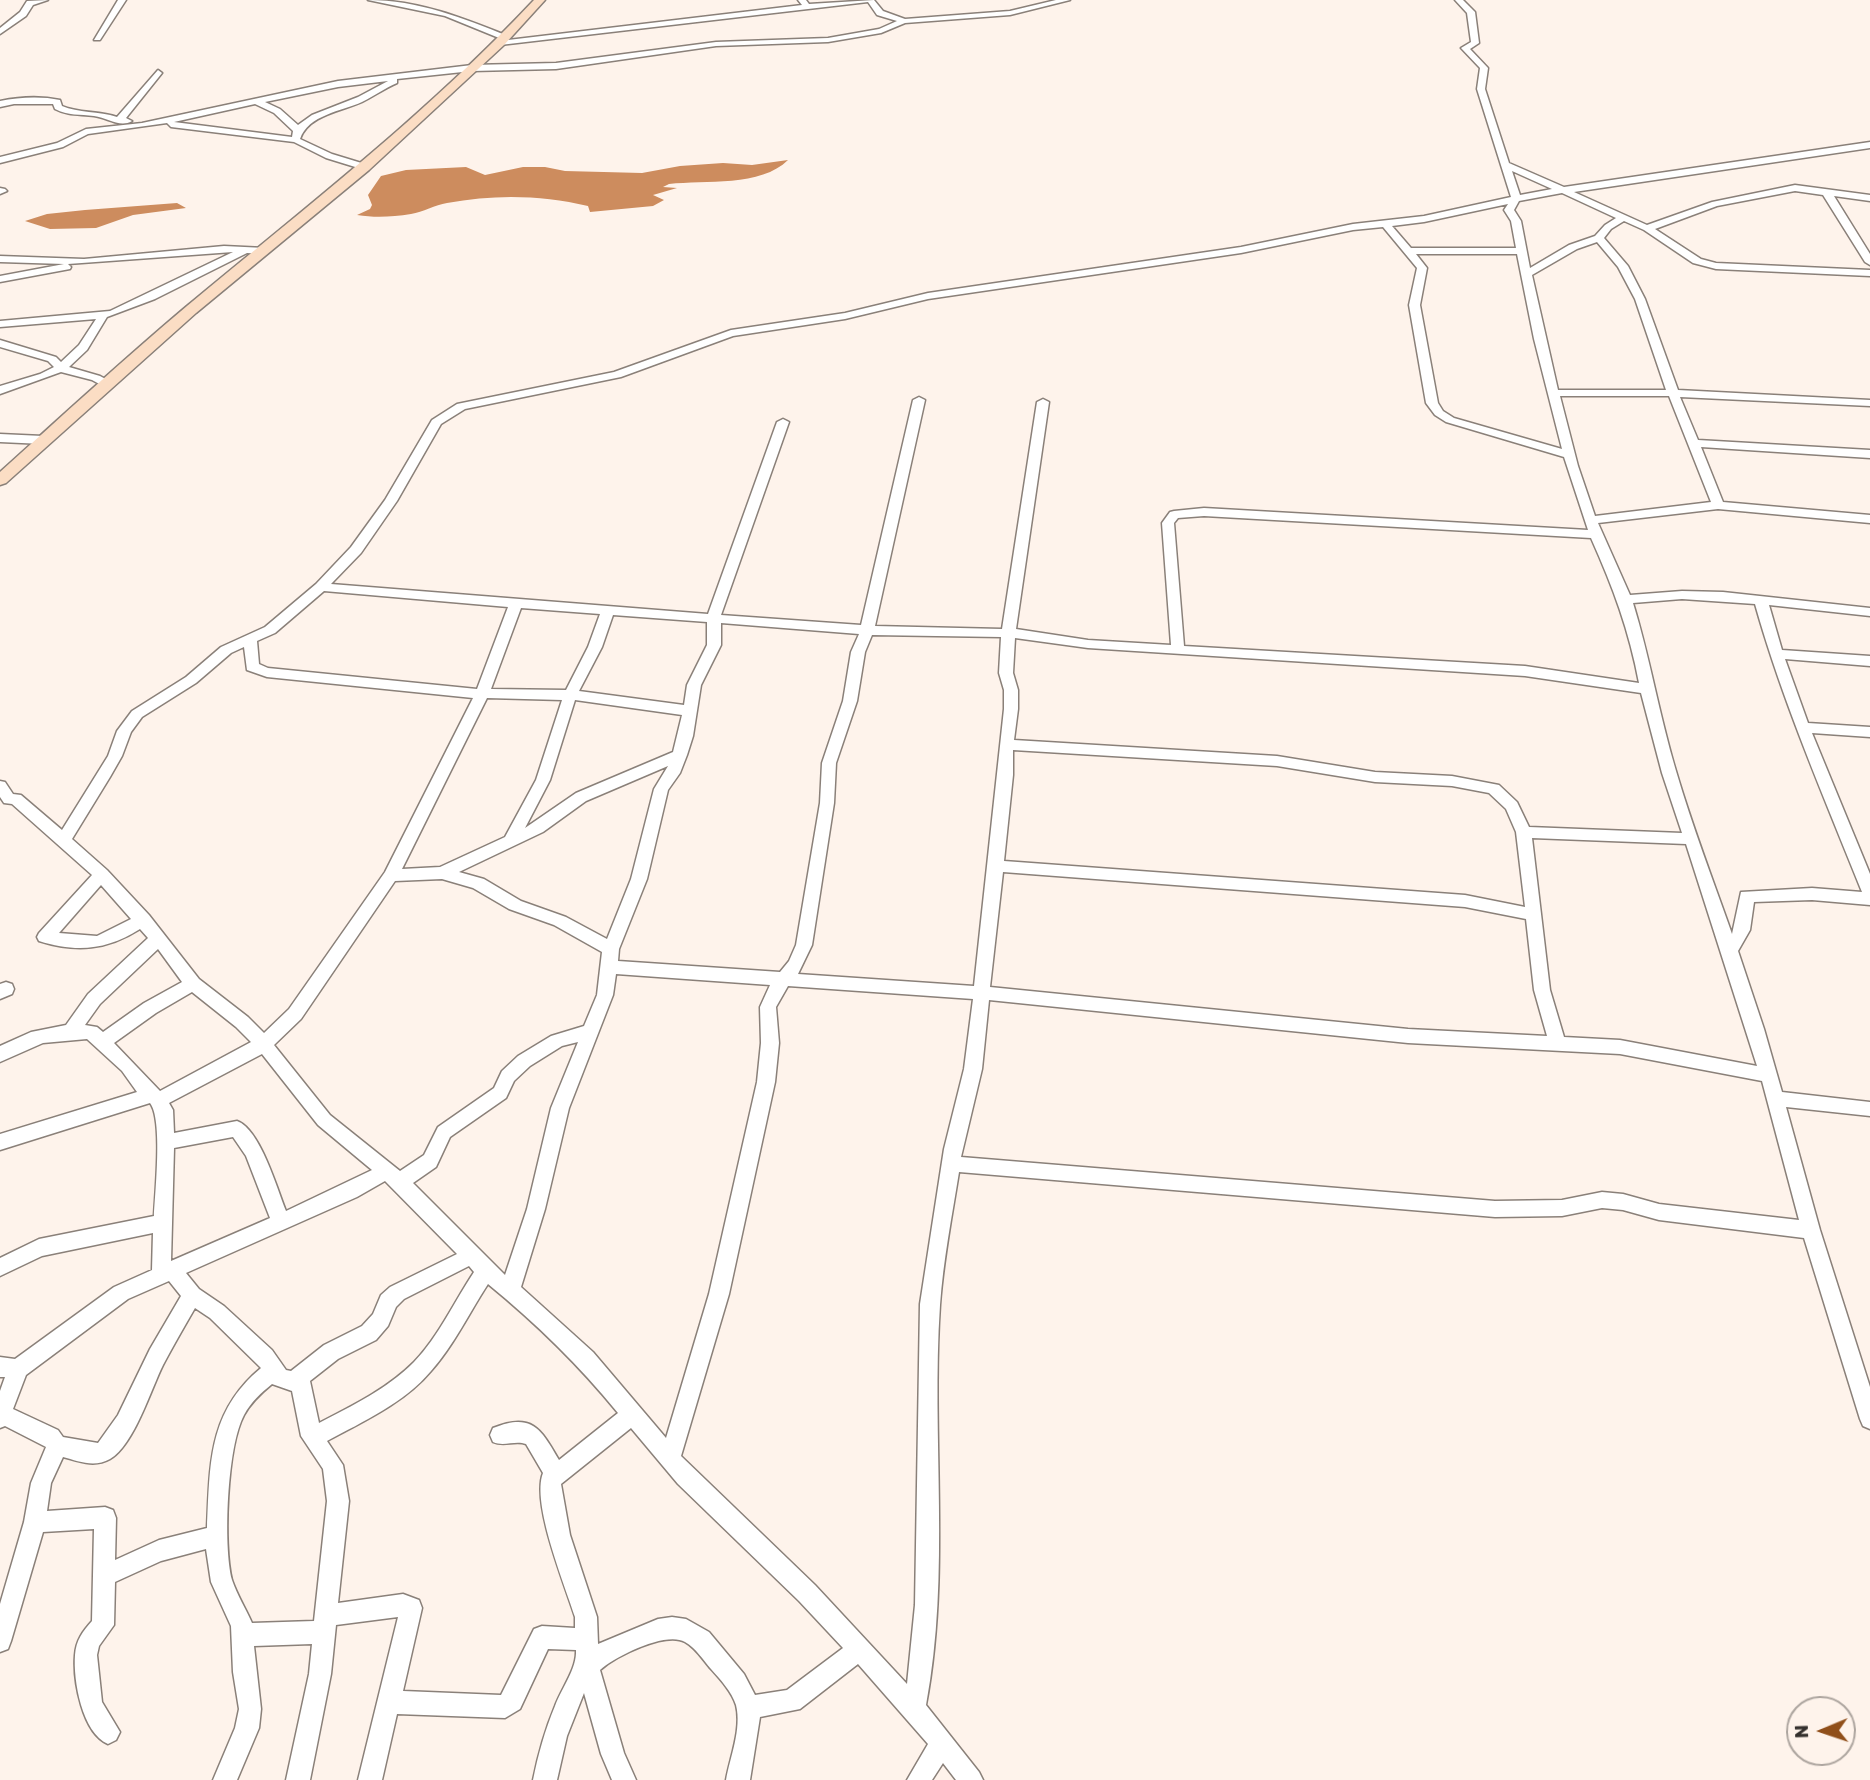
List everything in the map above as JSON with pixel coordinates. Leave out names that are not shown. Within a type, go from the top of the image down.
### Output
[{"type":"street","points":[[0,32],[23,13],[27,1],[44,0]]},
{"type":"street","points":[[97,38],[122,0]]},
{"type":"street","points":[[372,0],[447,14],[502,41],[746,10],[869,0],[880,13],[904,21]]},
{"type":"street","points":[[0,480],[191,310],[365,167],[502,41],[540,0]]},
{"type":"street","points":[[1049,0],[1057,0]]},
{"type":"street","points":[[0,160],[60,145],[86,132],[158,122],[338,83],[472,68],[542,68],[716,44],[828,40],[881,31],[904,21],[1010,13],[1066,0]]},
{"type":"street","points":[[1459,0],[1471,12],[1474,21],[1475,43],[1465,48],[1484,68],[1481,89],[1516,198],[1509,210],[1516,221],[1525,275],[1569,455],[1592,527],[1625,600],[1637,638],[1668,773],[1730,949],[1811,1230],[1864,1376],[1870,1419]]},
{"type":"street","points":[[120,121],[158,73]]},
{"type":"street","points":[[297,135],[315,117],[361,99],[407,75]]},
{"type":"street","points":[[0,104],[14,101],[53,101],[57,102],[59,109],[63,111],[98,114],[120,121],[297,135]]},
{"type":"street","points":[[255,101],[277,111],[297,135],[329,156],[365,167]]},
{"type":"street","points":[[64,839],[115,756],[124,731],[137,714],[193,679],[220,653],[270,630],[321,587],[356,550],[391,501],[436,422],[461,406],[617,375],[731,333],[845,316],[928,296],[1227,252],[1385,223],[1424,219],[1516,198],[1870,145]]},
{"type":"street","points":[[1506,165],[1647,228],[1697,261],[1716,266],[1870,273]]},
{"type":"street","points":[[1647,228],[1716,204],[1796,188],[1870,198]]},
{"type":"street","points":[[1827,193],[1870,262]]},
{"type":"street","points":[[1525,275],[1573,247],[1599,238],[1623,218]]},
{"type":"street","points":[[1385,223],[1422,268],[1423,277],[1415,293],[1418,329],[1432,403],[1438,413],[1450,420],[1569,455]]},
{"type":"street","points":[[1599,238],[1623,266],[1640,299],[1673,393],[1718,505]]},
{"type":"street","points":[[0,259],[80,262],[248,249],[265,251]]},
{"type":"street","points":[[0,324],[123,312],[136,301],[151,297],[248,249]]},
{"type":"street","points":[[1407,251],[1523,251]]},
{"type":"street","points":[[0,279],[80,262]]},
{"type":"street","points":[[0,391],[9,385],[29,382],[62,369],[86,347],[103,315]]},
{"type":"street","points":[[0,343],[52,359],[62,369],[96,378],[107,384]]},
{"type":"street","points":[[1553,393],[1673,393],[1870,403]]},
{"type":"street","points":[[670,1459],[719,1294],[766,1082],[770,1043],[768,1007],[781,980],[796,964],[804,945],[827,803],[829,763],[850,701],[858,652],[867,630],[919,400]]},
{"type":"street","points":[[914,1708],[922,1666],[926,1605],[930,1304],[959,1124],[973,1069],[995,890],[994,866],[1012,709],[1011,690],[1006,673],[1008,635],[1043,402]]},
{"type":"street","points":[[510,1292],[536,1209],[560,1108],[605,995],[610,958],[639,879],[661,789],[680,755],[697,677],[714,645],[714,617],[783,422]]},
{"type":"street","points":[[0,438],[43,440]]},
{"type":"street","points":[[1695,443],[1870,454]]},
{"type":"street","points":[[1178,650],[1168,523],[1174,515],[1204,512],[1592,527],[1718,505],[1870,519]]},
{"type":"street","points":[[321,587],[867,630],[1008,635],[1178,650],[1525,671],[1647,689]]},
{"type":"street","points":[[1625,600],[1682,595],[1723,596],[1870,612]]},
{"type":"street","points":[[1761,602],[1776,654],[1803,728],[1870,893]]},
{"type":"street","points":[[0,1142],[156,1097],[264,1044],[295,1014],[391,875],[482,694],[516,603]]},
{"type":"street","points":[[510,840],[543,779],[569,706],[570,695],[595,647],[608,611]]},
{"type":"street","points":[[250,640],[252,667],[267,672],[412,686],[454,694],[570,695],[690,711]]},
{"type":"street","points":[[1776,654],[1870,661]]},
{"type":"street","points":[[1803,728],[1870,732]]},
{"type":"street","points":[[1007,745],[1277,761],[1375,777],[1452,781],[1494,789],[1512,806],[1524,832],[1542,990],[1557,1043]]},
{"type":"street","points":[[442,873],[538,828],[581,797],[680,755]]},
{"type":"street","points":[[3,795],[16,799],[101,874],[159,938],[193,984],[242,1022],[264,1044],[324,1121],[393,1177],[486,1272],[533,1309],[586,1359],[670,1459],[762,1554],[807,1593],[914,1708],[971,1780]]},
{"type":"street","points":[[1524,832],[1692,839]]},
{"type":"street","points":[[994,866],[1465,901],[1535,915]]},
{"type":"street","points":[[391,875],[442,873],[478,883],[515,905],[560,921],[610,958],[781,980],[982,993],[1408,1036],[1620,1047],[1768,1075]]},
{"type":"street","points":[[101,874],[45,937],[96,945],[113,938],[143,919]]},
{"type":"street","points":[[1730,949],[1740,939],[1744,928],[1747,896],[1812,894],[1870,899]]},
{"type":"street","points":[[71,1032],[94,999],[159,938]]},
{"type":"street","points":[[102,1042],[150,1008],[193,984]]},
{"type":"street","points":[[192,1296],[158,1355],[123,1426],[104,1451],[88,1452],[57,1446],[51,1437],[1,1416],[9,1368],[121,1293],[281,1222],[426,1165],[442,1135],[500,1093],[508,1076],[524,1061],[557,1041],[590,1031]]},
{"type":"street","points":[[0,1055],[19,1045],[71,1032],[91,1032],[128,1066],[164,1110],[166,1142],[162,1223],[167,1273],[192,1296],[232,1325],[265,1357],[280,1378],[301,1384],[312,1438],[333,1465],[338,1501],[327,1624],[318,1686],[298,1780]]},
{"type":"street","points":[[1773,1098],[1870,1109]]},
{"type":"street","points":[[166,1142],[237,1129],[253,1152],[281,1222]]},
{"type":"street","points":[[952,1164],[1494,1209],[1562,1208],[1602,1200],[1623,1202],[1659,1212],[1811,1230]]},
{"type":"street","points":[[0,1267],[39,1248],[162,1223]]},
{"type":"street","points":[[294,1381],[331,1352],[369,1333],[381,1320],[388,1301],[397,1293],[471,1256]]},
{"type":"street","points":[[312,1438],[380,1401],[415,1375],[433,1355],[486,1272]]},
{"type":"street","points":[[225,1780],[249,1719],[243,1635],[239,1614],[222,1582],[216,1536],[220,1469],[230,1423],[248,1391],[273,1370]]},
{"type":"street","points":[[624,1780],[613,1754],[588,1666],[585,1611],[559,1535],[550,1484],[556,1475],[633,1414]]},
{"type":"street","points":[[500,1435],[520,1432],[533,1436],[556,1475]]},
{"type":"street","points":[[0,1641],[35,1522],[41,1483],[57,1446]]},
{"type":"street","points":[[35,1522],[105,1518],[103,1625],[87,1646],[86,1667],[91,1702],[98,1719],[108,1732]]},
{"type":"street","points":[[104,1576],[159,1551],[216,1536]]},
{"type":"street","points":[[243,1635],[327,1624],[403,1605],[411,1608],[370,1780]]},
{"type":"street","points":[[545,1780],[563,1717],[588,1666],[604,1652],[657,1629],[672,1626],[682,1628],[701,1640],[735,1682],[748,1707],[747,1737],[738,1780]]},
{"type":"street","points":[[390,1702],[505,1707],[512,1701],[542,1637],[567,1640],[586,1638]]},
{"type":"street","points":[[748,1707],[792,1701],[858,1650]]},
{"type":"street","points":[[919,1780],[942,1743]]},
{"type":"shaded area","points":[[788,160],[763,175],[732,181],[669,184],[663,187],[677,188],[653,195],[664,200],[653,206],[590,212],[588,206],[571,202],[501,197],[447,203],[404,215],[357,215],[370,209],[372,205],[368,195],[381,176],[406,170],[466,167],[485,175],[523,167],[545,167],[565,171],[642,173],[680,166],[723,163],[752,165]]},
{"type":"shaded area","points":[[177,203],[186,208],[133,215],[96,228],[50,229],[25,221],[47,214]]}]
